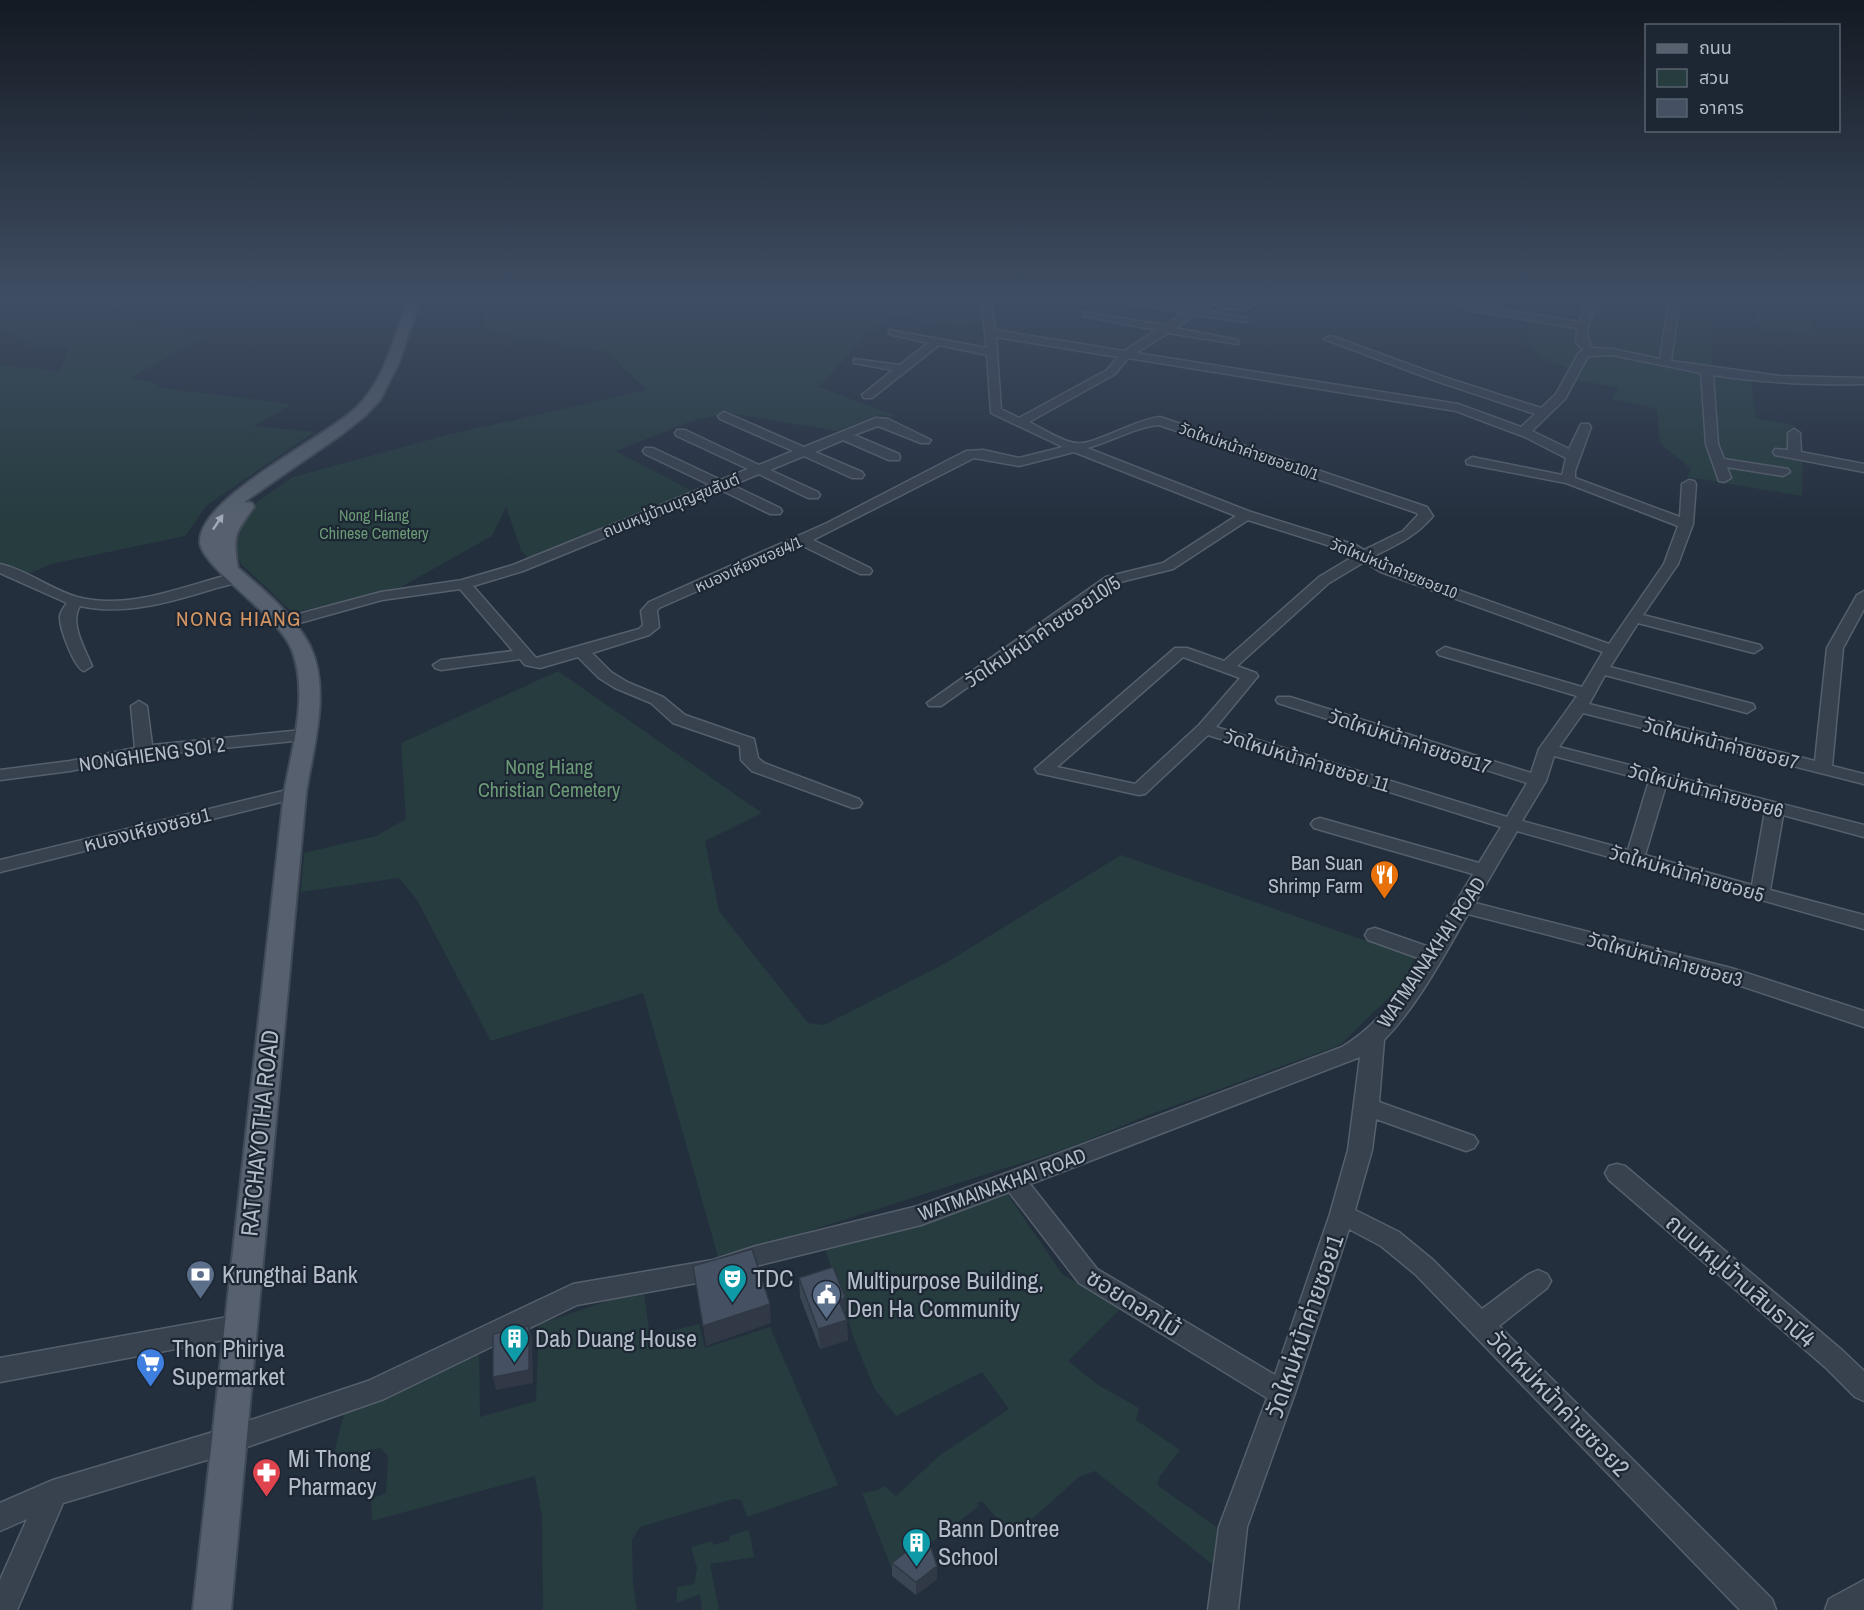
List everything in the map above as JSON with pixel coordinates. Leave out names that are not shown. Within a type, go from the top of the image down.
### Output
[{"type":"main road","points":[[246,499],[366,407],[376,395],[388,370]]},
{"type":"main road","points":[[246,499],[357,427],[380,408],[391,395],[401,370]]},
{"type":"main road","name":"RATCHAYOTHA ROAD","points":[[212,1610],[230,1440],[239,1326],[295,793],[309,698],[306,667],[301,648],[285,622],[216,559],[210,549],[209,538],[214,525],[246,499]]},
{"type":"street","points":[[868,395],[897,370]]},
{"type":"street","name":"วัดใหม่หน้าค่ายซอย10","points":[[994,370],[995,410],[1000,414],[1074,447],[1246,515],[1351,548],[1365,555],[1369,561],[1386,568],[1612,650]]},
{"type":"street","points":[[1020,422],[1113,370]]},
{"type":"street","points":[[1223,370],[1436,403],[1523,432],[1573,456]]},
{"type":"street","points":[[1416,370],[1545,413]]},
{"type":"street","points":[[1523,432],[1561,396],[1575,370]]},
{"type":"street","points":[[1697,370],[1833,382],[1864,381]]},
{"type":"street","points":[[1707,372],[1712,444],[1724,478]]},
{"type":"street","points":[[724,416],[857,475]]},
{"type":"street","name":"วัดใหม่หน้าค่ายซอย10/1","points":[[1074,447],[1101,441],[1148,422],[1160,421],[1422,510],[1426,516],[1416,523],[1408,534],[1365,555]]},
{"type":"street","name":"ถนนหมู่บ้านบุญสุขสันต์","points":[[285,622],[381,596],[464,584],[518,568],[876,422],[884,422],[925,440]]},
{"type":"street","points":[[1569,480],[1568,471],[1585,427]]},
{"type":"street","points":[[681,433],[813,495]]},
{"type":"street","points":[[1794,433],[1795,455]]},
{"type":"street","points":[[842,435],[894,457]]},
{"type":"street","name":"หนองเหียงซอย4/1","points":[[526,654],[531,662],[540,663],[644,632],[651,627],[649,611],[654,605],[802,540],[971,454],[981,453],[1019,462],[1074,447]]},
{"type":"street","points":[[649,451],[775,511]]},
{"type":"street","points":[[1779,452],[1864,468]]},
{"type":"street","points":[[1472,461],[1569,480],[1686,524]]},
{"type":"street","points":[[1718,462],[1783,472]]},
{"type":"street","name":"WATMAINAKHAI ROAD","points":[[0,1517],[53,1493],[230,1440],[375,1391],[573,1295],[713,1269],[921,1215],[1350,1053],[1373,1038],[1389,1022],[1434,956],[1537,781],[1548,749],[1583,701],[1603,670],[1612,650],[1671,564],[1686,524],[1689,484]]},
{"type":"street","name":"วัดใหม่หน้าค่ายซอย10/5","points":[[935,703],[1111,580],[1168,566],[1246,515]]},
{"type":"street","points":[[802,540],[865,572]]},
{"type":"street","points":[[1227,667],[1324,580],[1365,555]]},
{"type":"street","points":[[0,568],[76,601],[98,605],[147,602],[167,598],[233,574]]},
{"type":"street","points":[[464,584],[526,654]]},
{"type":"street","points":[[1823,769],[1835,648],[1864,595]]},
{"type":"street","points":[[76,601],[68,613],[68,624],[84,666]]},
{"type":"street","points":[[1635,618],[1754,648]]},
{"type":"street","points":[[580,651],[605,675],[621,685],[657,700],[679,719],[748,743],[750,760],[758,767],[853,803]]},
{"type":"street","name":"วัดใหม่หน้าค่ายซอย 11","points":[[1180,651],[1227,667],[1250,676],[1206,729],[1139,790],[1044,769],[1180,651]]},
{"type":"street","name":"วัดใหม่หน้าค่ายซอย7","points":[[1445,652],[1583,701],[1864,779]]},
{"type":"street","points":[[441,665],[526,654]]},
{"type":"street","points":[[1603,670],[1747,708]]},
{"type":"street","name":"วัดใหม่หน้าค่ายซอย17","points":[[1284,700],[1537,781]]},
{"type":"street","points":[[139,706],[144,751]]},
{"type":"street","name":"วัดใหม่หน้าค่ายซอย 11","points":[[1206,729],[1511,824]]},
{"type":"street","name":"วัดใหม่หน้าค่ายซอย6","points":[[1548,749],[1864,831]]},
{"type":"street","name":"NONGHIENG SOI 2","points":[[0,775],[70,766],[144,751],[301,750]]},
{"type":"street","points":[[1635,858],[1659,777]]},
{"type":"street","name":"หนองเหียงซอย1","points":[[0,866],[295,793]]},
{"type":"street","points":[[1760,893],[1775,807]]},
{"type":"street","points":[[1320,824],[1485,871]]},
{"type":"street","name":"วัดใหม่หน้าค่ายซอย5","points":[[1511,824],[1864,922]]},
{"type":"street","name":"วัดใหม่หน้าค่ายซอย3","points":[[1464,907],[1731,975],[1864,1019]]},
{"type":"street","points":[[1375,935],[1434,956]]},
{"type":"street","name":"วัดใหม่หน้าค่ายซอย1","points":[[1223,1610],[1233,1527],[1282,1393],[1342,1214],[1360,1150],[1367,1107],[1373,1038]]},
{"type":"street","points":[[1367,1107],[1466,1142]]},
{"type":"street","name":"ถนนหมู่บ้านสินธานี4","points":[[1617,1173],[1834,1359],[1864,1389]]},
{"type":"street","name":"ซอยดอกไม้","points":[[1014,1181],[1088,1276],[1282,1393]]},
{"type":"street","name":"วัดใหม่หน้าค่ายซอย2","points":[[1342,1214],[1390,1239],[1424,1267],[1761,1610]]},
{"type":"street","points":[[1482,1324],[1538,1281]]},
{"type":"street","points":[[0,1370],[239,1326]]},
{"type":"street","points":[[2,1610],[53,1493]]},
{"type":"street","points":[[1840,1610],[1864,1594]]},
{"type":"green space","points":[[0,370],[144,370],[130,378],[149,381],[162,388],[292,404],[255,426],[314,432],[206,506],[185,536],[51,564],[22,577],[0,568]]},
{"type":"green space","name":"Nong Hiang Chinese Cemetery","points":[[627,370],[834,370],[819,387],[899,417],[880,415],[837,431],[729,413],[692,421],[616,451],[698,494],[532,562],[521,550],[506,507],[492,536],[401,587],[293,613],[241,564],[234,546],[238,528],[253,505],[293,477],[451,434],[647,390]]},
{"type":"green space","points":[[1570,370],[1712,370],[1712,372],[1750,376],[1756,418],[1795,425],[1794,459],[1803,461],[1802,496],[1687,477],[1691,469],[1660,443],[1657,409],[1611,399],[1619,388],[1570,379]]},
{"type":"green space","name":"Nong Hiang Christian Cemetery","points":[[558,671],[762,813],[705,841],[719,911],[808,1023],[824,1025],[944,964],[1121,855],[1415,958],[1402,985],[1340,1045],[1146,1116],[1071,1147],[719,1260],[643,993],[491,1041],[417,900],[399,878],[301,892],[304,853],[376,836],[406,819],[401,743]]},
{"type":"green space","points":[[1004,1189],[1063,1275],[1122,1307],[1068,1361],[1098,1385],[1139,1408],[1136,1420],[1180,1450],[1160,1476],[1157,1485],[1225,1533],[1217,1568],[1095,1471],[1079,1477],[1022,1528],[1011,1535],[982,1501],[977,1503],[979,1506],[893,1572],[862,1493],[875,1491],[884,1486],[896,1496],[939,1456],[1009,1409],[982,1372],[896,1416],[874,1388],[854,1339],[824,1245]]},
{"type":"green space","points":[[644,1293],[650,1336],[699,1324],[705,1348],[770,1327],[838,1485],[747,1517],[741,1500],[733,1499],[640,1527],[632,1540],[633,1584],[637,1610],[543,1610],[542,1517],[535,1476],[372,1521],[371,1499],[386,1493],[388,1456],[380,1448],[333,1458],[344,1414],[375,1404],[387,1391],[479,1348],[480,1417],[536,1401],[539,1324],[607,1301]]},
{"type":"green space","points":[[749,1530],[754,1557],[710,1564],[719,1610],[702,1610],[700,1594],[677,1603],[677,1587],[694,1584],[697,1568],[691,1547],[712,1541],[713,1545],[730,1540],[729,1536]]},
{"type":"building","name":"TDC","points":[[752,1249],[770,1304],[703,1326],[693,1266]]},
{"type":"building","points":[[833,1267],[845,1297],[839,1301],[847,1320],[818,1329],[799,1278]]},
{"type":"building","name":"Dab Duang House","points":[[529,1326],[529,1370],[493,1377],[493,1334]]},
{"type":"building","points":[[921,1540],[931,1548],[937,1566],[916,1582],[892,1563]]},
{"type":"place","name":"Ban Suan Shrimp Farm","points":[[1384,900]]},
{"type":"place","name":"Krungthai Bank","points":[[201,1300]]},
{"type":"place","name":"TDC","points":[[732,1304]]},
{"type":"place","name":"Multipurpose Building, Den Ha Community","points":[[826,1320]]},
{"type":"place","name":"Dab Duang House","points":[[514,1364]]},
{"type":"place","name":"Thon Phiriya Supermarket","points":[[151,1388]]},
{"type":"place","name":"Mi Thong Pharmacy","points":[[267,1498]]},
{"type":"place","name":"Bann Dontree School","points":[[917,1568]]},
{"type":"district","name":"NONG HIANG","points":[[239,618]]}]
